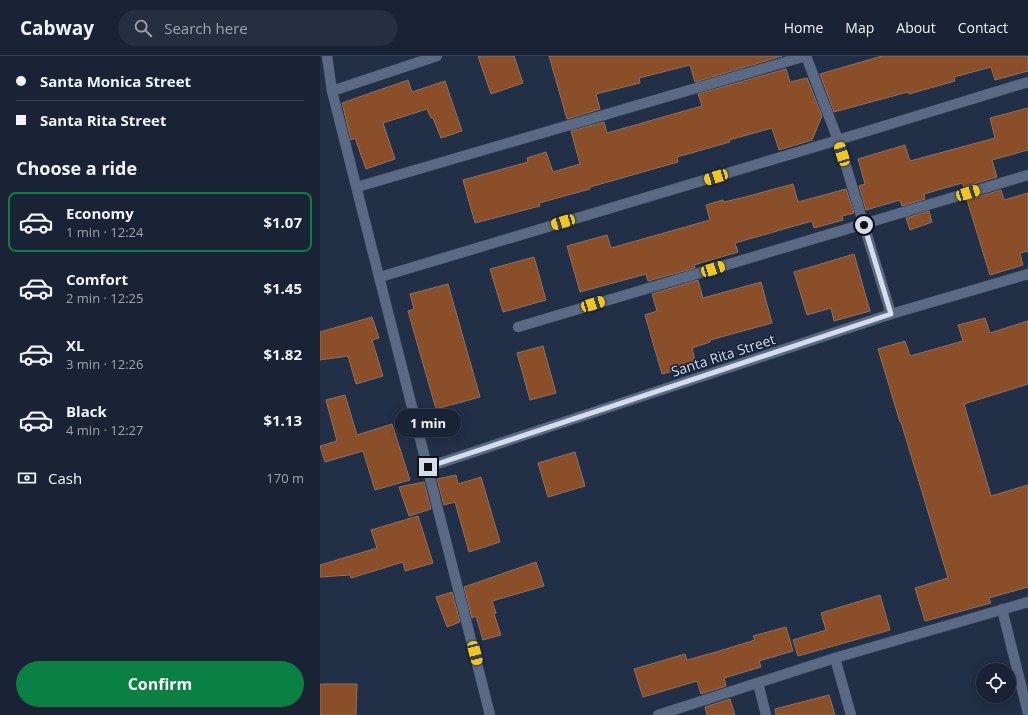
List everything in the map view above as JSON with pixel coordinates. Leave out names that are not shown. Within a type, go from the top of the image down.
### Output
[{"type":"street","points":[[327,56],[332,90],[490,715]]},
{"type":"street","points":[[332,90],[437,56]]},
{"type":"street","points":[[357,187],[806,56],[838,140],[891,314]]},
{"type":"street","points":[[380,277],[1028,82]]},
{"type":"street","points":[[518,327],[1028,175]]},
{"type":"street","name":"Santa Rita Street","points":[[428,467],[891,314],[1028,274]]},
{"type":"street","points":[[658,715],[676,712],[835,658],[1028,602]]},
{"type":"street","points":[[1002,609],[1028,713]]},
{"type":"street","points":[[835,658],[850,715]]},
{"type":"street","points":[[758,683],[766,715]]},
{"type":"building","points":[[478,56],[514,56],[523,83],[491,94]]},
{"type":"building","points":[[549,56],[782,56],[695,82],[690,65],[639,78],[640,83],[596,94],[600,109],[567,119]]},
{"type":"building","points":[[882,56],[1028,56],[1028,71],[995,80],[991,67],[954,77],[955,81],[834,112],[820,74]]},
{"type":"building","points":[[786,69],[790,82],[807,78],[822,116],[812,140],[779,150],[772,128],[677,157],[678,162],[539,203],[540,206],[475,223],[463,180],[528,162],[527,158],[546,152],[553,172],[580,164],[571,131],[604,122],[607,133],[702,106],[698,94]]},
{"type":"building","points":[[408,80],[412,92],[445,81],[462,131],[441,138],[433,118],[431,118],[427,109],[383,123],[395,159],[366,169],[355,138],[351,140],[342,103]]},
{"type":"building","points":[[1028,108],[1028,150],[992,160],[997,177],[964,187],[962,183],[924,194],[925,199],[902,206],[900,200],[866,210],[859,186],[865,184],[858,159],[905,145],[910,161],[995,138],[990,118]]},
{"type":"building","points":[[793,184],[798,202],[846,189],[854,213],[842,216],[843,220],[814,228],[812,221],[735,243],[738,252],[694,265],[695,268],[648,281],[646,274],[580,292],[567,246],[607,235],[611,248],[710,220],[706,205],[723,200],[724,202],[745,197]]},
{"type":"building","points":[[1001,190],[1004,200],[1028,193],[1028,251],[1020,253],[1023,265],[990,275],[967,200]]},
{"type":"building","points":[[929,211],[932,222],[910,230],[906,218]]},
{"type":"building","points":[[854,254],[870,311],[834,321],[831,308],[807,315],[794,272]]},
{"type":"building","points":[[534,257],[546,300],[503,312],[490,269]]},
{"type":"building","points":[[698,280],[703,298],[761,282],[772,323],[710,340],[710,342],[692,348],[696,365],[662,374],[645,315],[657,311],[652,294]]},
{"type":"building","points":[[448,284],[480,397],[436,409],[408,311],[414,309],[410,294]]},
{"type":"building","points":[[372,317],[379,338],[372,340],[383,376],[356,384],[348,356],[320,360],[320,332]]},
{"type":"building","points":[[985,318],[990,333],[1028,321],[1028,384],[964,404],[991,496],[1028,485],[1028,587],[989,598],[991,603],[925,621],[915,588],[948,578],[878,349],[905,341],[910,356],[963,341],[958,325]]},
{"type":"building","points":[[543,346],[556,393],[530,400],[517,353]]},
{"type":"building","points":[[345,395],[357,435],[392,424],[410,480],[375,490],[363,451],[325,462],[320,446],[337,441],[326,400]]},
{"type":"building","points":[[575,452],[585,486],[548,497],[538,463]]},
{"type":"building","points":[[456,475],[458,484],[481,477],[500,542],[469,552],[455,502],[444,505],[437,479]]},
{"type":"building","points":[[424,482],[431,509],[409,516],[399,487]]},
{"type":"building","points":[[418,516],[433,563],[405,571],[403,562],[351,578],[350,575],[320,577],[320,565],[377,548],[371,530]]},
{"type":"building","points":[[536,562],[544,586],[492,601],[496,613],[494,614],[501,635],[483,640],[476,616],[472,618],[464,587]]},
{"type":"building","points":[[452,592],[460,622],[447,627],[436,597]]},
{"type":"building","points":[[880,595],[890,630],[798,656],[793,640],[826,630],[821,613]]},
{"type":"building","points":[[786,627],[793,651],[759,661],[761,667],[724,678],[726,686],[701,694],[697,681],[643,697],[634,669],[685,654],[687,660],[716,652],[755,640],[753,636]]},
{"type":"building","points":[[320,684],[357,684],[356,715],[320,715]]},
{"type":"building","points":[[829,695],[835,715],[776,715],[775,709]]},
{"type":"building","points":[[730,699],[735,715],[707,715],[705,707]]},
{"type":"route","points":[[428,467],[891,314],[864,225]]}]
